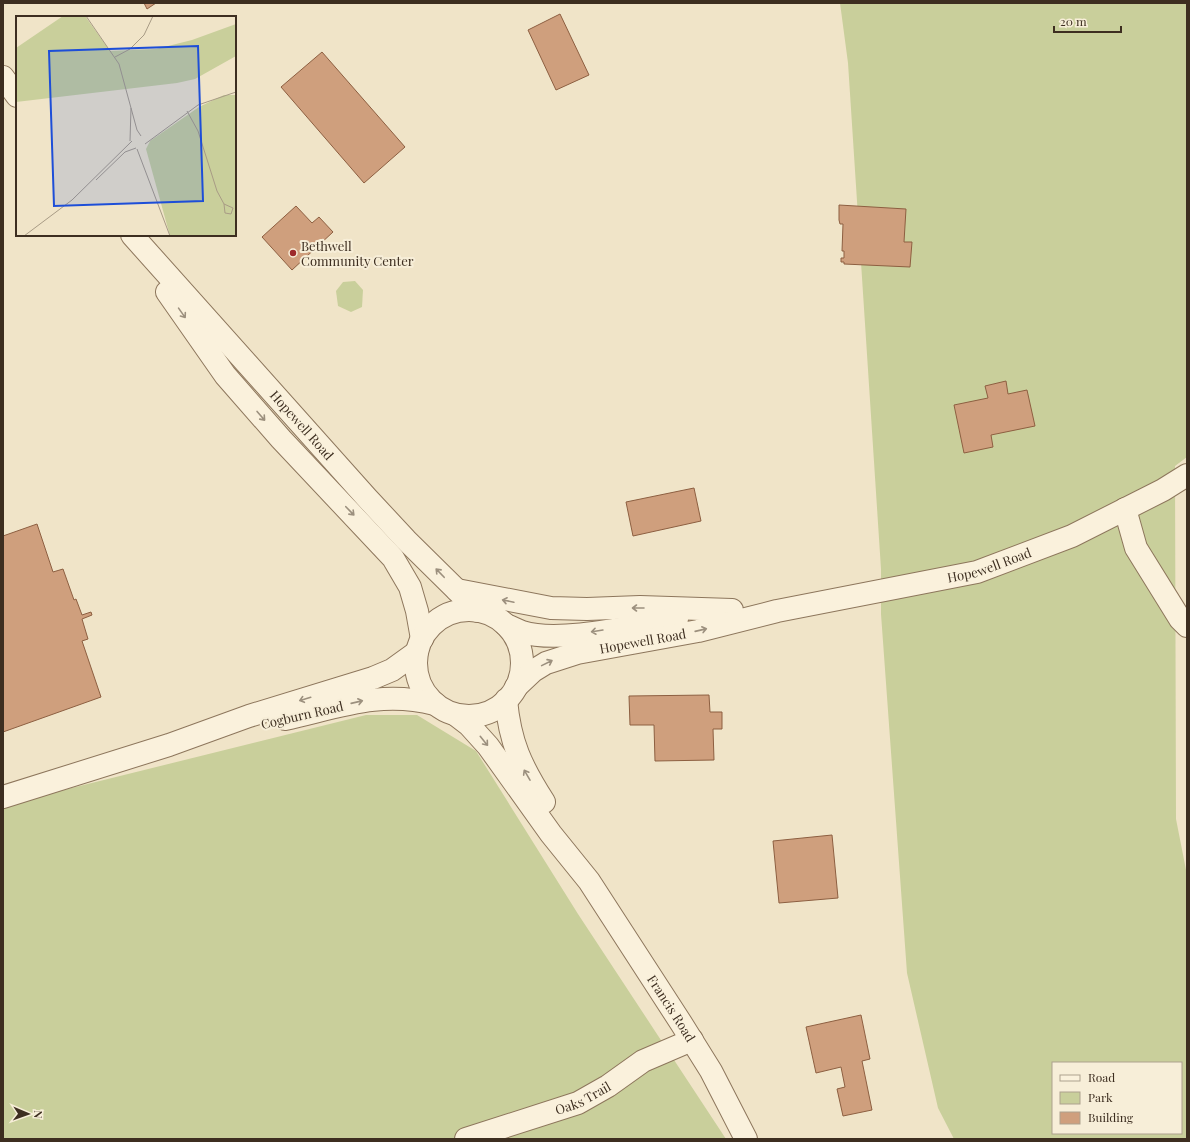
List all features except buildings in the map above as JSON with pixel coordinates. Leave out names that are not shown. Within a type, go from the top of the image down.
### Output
[{"type":"street","points":[[3,77],[16,95]]},
{"type":"street","name":"Hopewell Road","points":[[129,236],[226,375],[281,439],[393,558],[410,587],[418,611],[419,646]]},
{"type":"street","name":"Hopewell Road","points":[[133,236],[366,498],[478,611]]},
{"type":"street","name":"Hopewell Road","points":[[511,694],[533,671],[560,657],[698,631],[776,611],[977,572],[1072,536],[1163,490],[1187,475]]},
{"type":"street","points":[[1124,509],[1136,548],[1180,619],[1187,626]]},
{"type":"street","points":[[457,590],[551,608],[587,610],[640,607],[732,610]]},
{"type":"street","points":[[461,610],[478,611],[493,616],[506,625],[516,638],[521,654],[522,671],[511,694],[491,711],[474,716],[456,715],[435,704],[425,693],[419,680],[416,666],[419,646],[432,626],[445,616],[461,610]]},
{"type":"street","name":"Hopewell Road","points":[[506,625],[522,632],[560,636],[732,610],[776,611]]},
{"type":"street","name":"Cogburn Road","points":[[3,797],[169,745],[249,716],[373,678],[392,670],[419,646]]},
{"type":"street","name":"Francis Road","points":[[511,694],[509,729],[520,762],[563,831],[589,881]]},
{"type":"street","name":"Cogburn Road","points":[[169,745],[370,699],[398,697],[416,699],[435,704]]},
{"type":"street","name":"Francis Road","points":[[456,715],[469,725],[488,746],[551,834],[589,881],[652,975],[711,1071],[746,1139]]},
{"type":"street","name":"Oaks Trail","points":[[466,1139],[578,1103],[608,1086],[643,1061],[692,1040]]},
{"type":"green space","points":[[840,3],[1187,3],[1187,457],[1175,466],[1176,819],[1187,875],[1187,1139],[954,1139],[938,1108],[907,973],[881,614],[881,569],[848,63]]},
{"type":"green space","points":[[355,281],[363,290],[362,307],[351,312],[338,306],[336,291],[343,282]]},
{"type":"green space","points":[[366,715],[417,715],[476,751],[578,914],[726,1139],[3,1139],[3,805]]},
{"type":"place","name":"Bethwell Community Center","points":[[293,253]]}]
